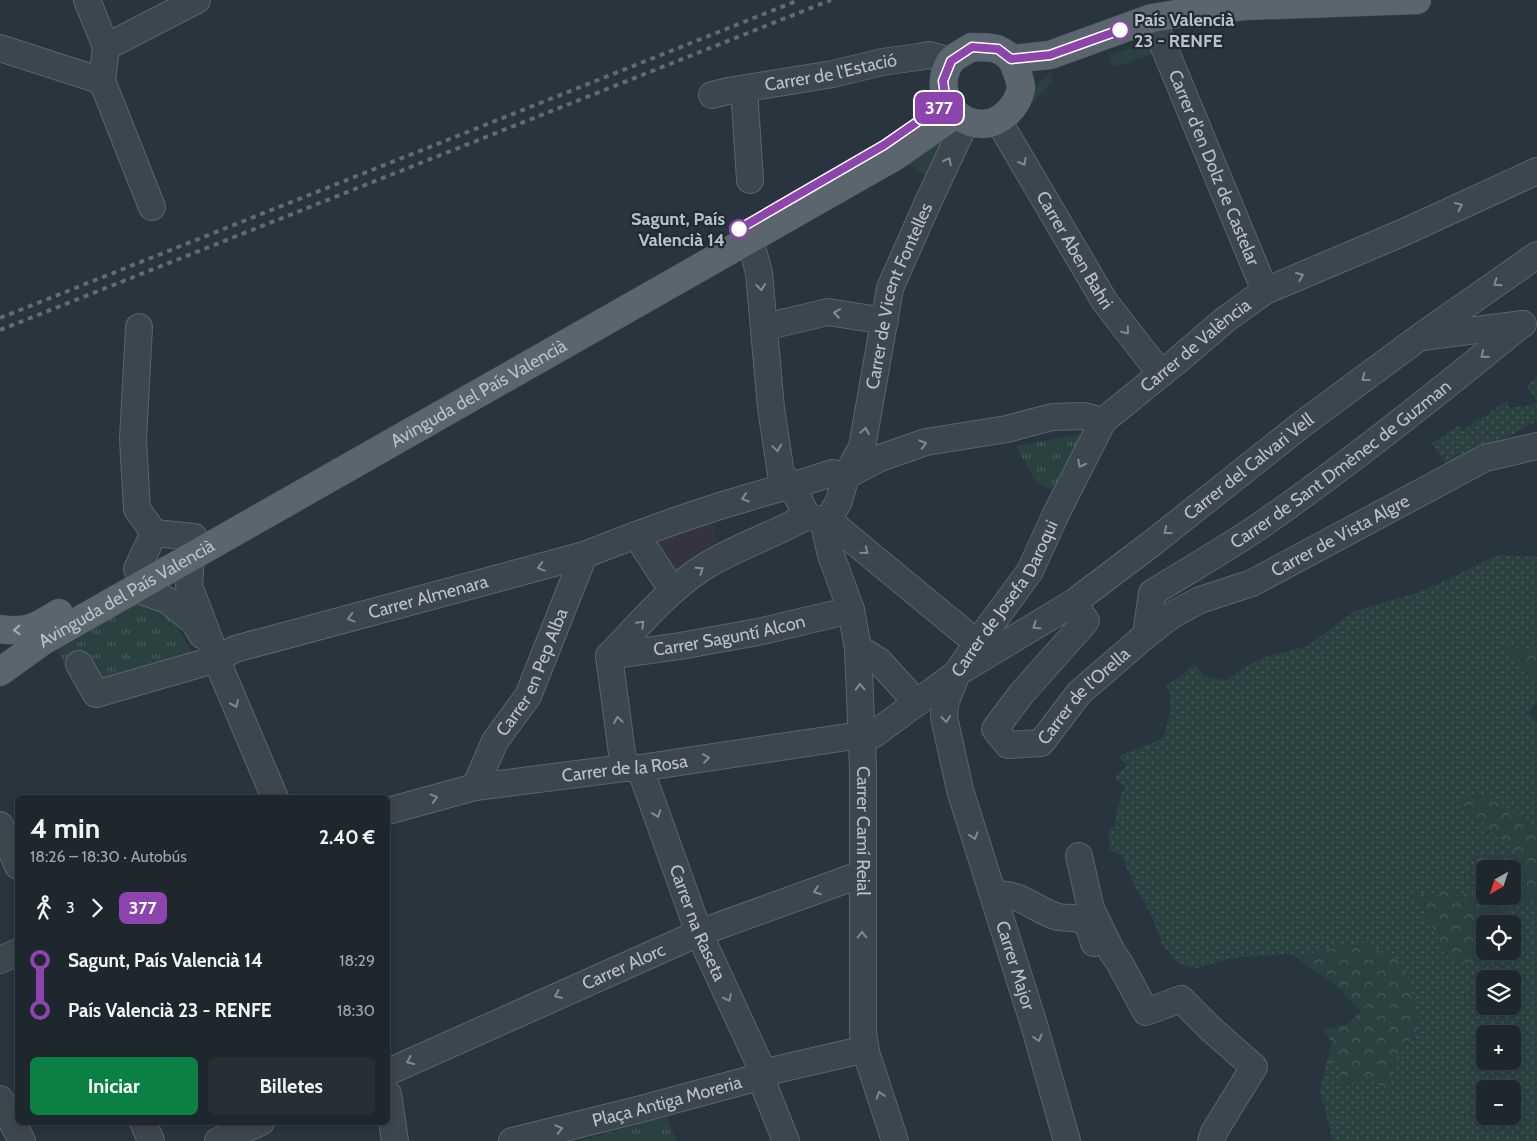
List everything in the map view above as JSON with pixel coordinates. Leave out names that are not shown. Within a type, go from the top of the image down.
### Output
[{"type":"main road","points":[[1011,59],[1050,55],[1152,18],[1196,11],[1245,6],[1417,0]]},
{"type":"main road","points":[[1022,86],[1011,59],[998,49],[972,47],[951,61],[943,81],[956,112],[983,124],[998,120],[1016,104],[1022,86],[1050,55]]},
{"type":"main road","name":"Avinguda del País Valencià","points":[[193,547],[750,240],[894,157],[956,112]]},
{"type":"main road","name":"Avinguda del País Valencià","points":[[0,672],[137,579],[884,145],[956,112]]},
{"type":"main road","name":"Avinguda del País Valencià","points":[[0,629],[17,632],[37,626],[137,579]]},
{"type":"street","points":[[87,0],[106,47],[102,81],[152,207]]},
{"type":"street","points":[[106,47],[197,0]]},
{"type":"street","name":"Carrer d'en Dolz de Castelar","points":[[1152,18],[1265,291]]},
{"type":"street","points":[[0,48],[102,81]]},
{"type":"street","name":"Carrer de l'Estació","points":[[712,95],[929,55],[951,61]]},
{"type":"street","points":[[744,89],[750,180]]},
{"type":"street","name":"Carrer de Vicent Fontelles","points":[[819,519],[839,501],[846,476],[862,447],[890,288],[928,200],[956,112]]},
{"type":"street","name":"Carrer Aben Bahri","points":[[998,120],[1105,302],[1161,374]]},
{"type":"street","name":"Carrer de València","points":[[1103,421],[1226,319],[1265,291],[1402,233],[1537,171]]},
{"type":"street","points":[[750,240],[759,273],[771,408],[781,474],[819,519],[977,643]]},
{"type":"street","name":"Carrer del Calvari Vell","points":[[958,673],[1073,603],[1305,422],[1420,337],[1537,255]]},
{"type":"street","points":[[765,327],[828,312],[885,321]]},
{"type":"street","points":[[1420,337],[1529,321]]},
{"type":"street","name":"Carrer de Sant Dmènec de Guzman","points":[[1146,635],[1152,593],[1263,523],[1370,445],[1529,321]]},
{"type":"street","points":[[139,327],[133,438],[137,509],[154,533],[193,547],[189,586],[274,795]]},
{"type":"street","points":[[846,476],[880,458],[926,442],[1007,429],[1052,417],[1084,416],[1103,421]]},
{"type":"street","name":"Carrer de Josefa Daroqui","points":[[863,736],[873,735],[958,673],[977,643],[1030,571],[1055,516],[1103,421]]},
{"type":"street","points":[[1506,453],[1532,430],[1537,428]]},
{"type":"street","name":"Carrer de Vista Algre","points":[[1146,635],[1172,615],[1200,600],[1252,583],[1452,474],[1485,458],[1537,446]]},
{"type":"street","name":"Carrer Almenara","points":[[79,664],[96,694],[217,659],[235,649],[584,555],[714,507],[770,490],[792,486],[832,473],[846,476]]},
{"type":"street","points":[[609,656],[673,591],[700,569],[729,552],[785,528],[819,519]]},
{"type":"street","name":"Carrer Camí Reial","points":[[819,519],[851,610],[858,648],[863,736],[863,1032],[866,1052],[895,1141]]},
{"type":"street","points":[[154,533],[137,579],[194,622],[217,659]]},
{"type":"street","points":[[636,535],[673,591]]},
{"type":"street","name":"Carrer en Pep Alba","points":[[475,787],[495,741],[528,696],[584,555]]},
{"type":"street","name":"Carrer de l'Orella","points":[[1073,603],[1086,622],[1022,693],[995,729],[1008,745],[1041,743],[1079,693],[1146,635]]},
{"type":"street","name":"Carrer Saguntí Alcon","points":[[609,656],[758,632],[851,610]]},
{"type":"street","points":[[858,648],[879,661],[917,703]]},
{"type":"street","name":"Carrer na Raseta","points":[[609,656],[632,768],[699,933],[759,1063],[766,1091],[786,1141]]},
{"type":"street","name":"Carrer Major","points":[[958,673],[945,704],[944,716],[960,790],[1036,1028],[1067,1141]]},
{"type":"street","name":"Carrer de la Rosa","points":[[390,810],[475,787],[632,768],[863,736]]},
{"type":"street","points":[[0,825],[15,859]]},
{"type":"street","points":[[1079,856],[1091,909],[1112,952],[1146,1012],[1181,999],[1212,1030],[1254,1067],[1214,1132],[1211,1141]]},
{"type":"street","name":"Carrer Alorc","points":[[390,1071],[699,933],[862,874]]},
{"type":"street","points":[[993,894],[1008,894],[1026,900],[1056,917],[1078,918],[1087,924],[1096,948],[1119,962]]},
{"type":"street","points":[[0,960],[15,953]]},
{"type":"street","points":[[762,1074],[853,1052],[866,1052]]},
{"type":"street","name":"Plaça Antiga Moreria","points":[[512,1141],[637,1110],[762,1074]]},
{"type":"street","points":[[0,1098],[22,1141]]},
{"type":"street","points":[[390,1107],[395,1141]]},
{"type":"street","points":[[144,1125],[151,1141]]},
{"type":"street","points":[[218,1141],[254,1125]]},
{"type":"shaded area","points":[[712,521],[721,549],[674,576],[654,540]]},
{"type":"green space","points":[[1150,42],[1158,53],[1113,67],[1109,55]]},
{"type":"green space","points":[[1050,71],[1053,81],[1029,107],[1037,85]]},
{"type":"green space","points":[[940,135],[948,137],[931,179],[905,162]]},
{"type":"green space","points":[[1537,377],[1537,402],[1527,386]]},
{"type":"green space","points":[[1507,401],[1510,408],[1537,402],[1537,421],[1449,469],[1432,443],[1460,425],[1463,430]]},
{"type":"green space","points":[[1079,434],[1085,436],[1060,493],[1036,483],[1016,446]]},
{"type":"green space","points":[[1498,555],[1537,557],[1537,702],[1528,713],[1537,723],[1537,1141],[1333,1141],[1320,1091],[1326,1064],[1338,1062],[1368,1077],[1386,1090],[1397,1057],[1420,1026],[1362,942],[1295,957],[1289,954],[1232,958],[1194,969],[1178,963],[1161,943],[1151,914],[1134,885],[1122,856],[1109,850],[1109,827],[1114,827],[1121,793],[1126,789],[1115,777],[1127,766],[1118,756],[1163,739],[1169,719],[1170,704],[1169,691],[1166,685],[1176,680],[1194,664],[1205,677],[1227,680],[1240,670],[1262,658],[1307,646],[1355,611],[1413,594],[1445,581]]},
{"type":"green space","points":[[133,600],[157,601],[176,624],[194,657],[101,687],[79,665],[66,670],[56,646]]},
{"type":"green space","points":[[1504,647],[1537,649],[1537,680]]},
{"type":"green space","points":[[1491,794],[1537,833],[1537,901],[1521,904],[1521,860],[1477,860],[1474,856],[1517,855],[1456,799]]},
{"type":"green space","points":[[1454,891],[1476,896],[1476,905],[1519,905],[1504,915],[1476,915],[1476,953],[1473,964],[1451,961],[1415,895]]},
{"type":"green space","points":[[1362,942],[1405,964],[1420,1026],[1397,1057],[1387,1091],[1368,1077],[1342,1087],[1338,1062],[1326,1064],[1332,1042],[1323,1030],[1348,1024],[1361,1011],[1340,989],[1295,957]]},
{"type":"green space","points":[[666,1117],[677,1141],[579,1141]]},
{"type":"railway","points":[[0,318],[799,0]]},
{"type":"railway","points":[[0,330],[831,0]]},
{"type":"bus line","name":"377","points":[[739,229],[884,145],[946,102],[943,81],[951,61],[972,47],[998,49],[1011,59],[1050,55],[1120,30]]},
{"type":"place","name":"País Valencià 23 - RENFE","points":[[1120,30]]},
{"type":"place","name":"Sagunt, País Valencià 14","points":[[739,229]]}]
